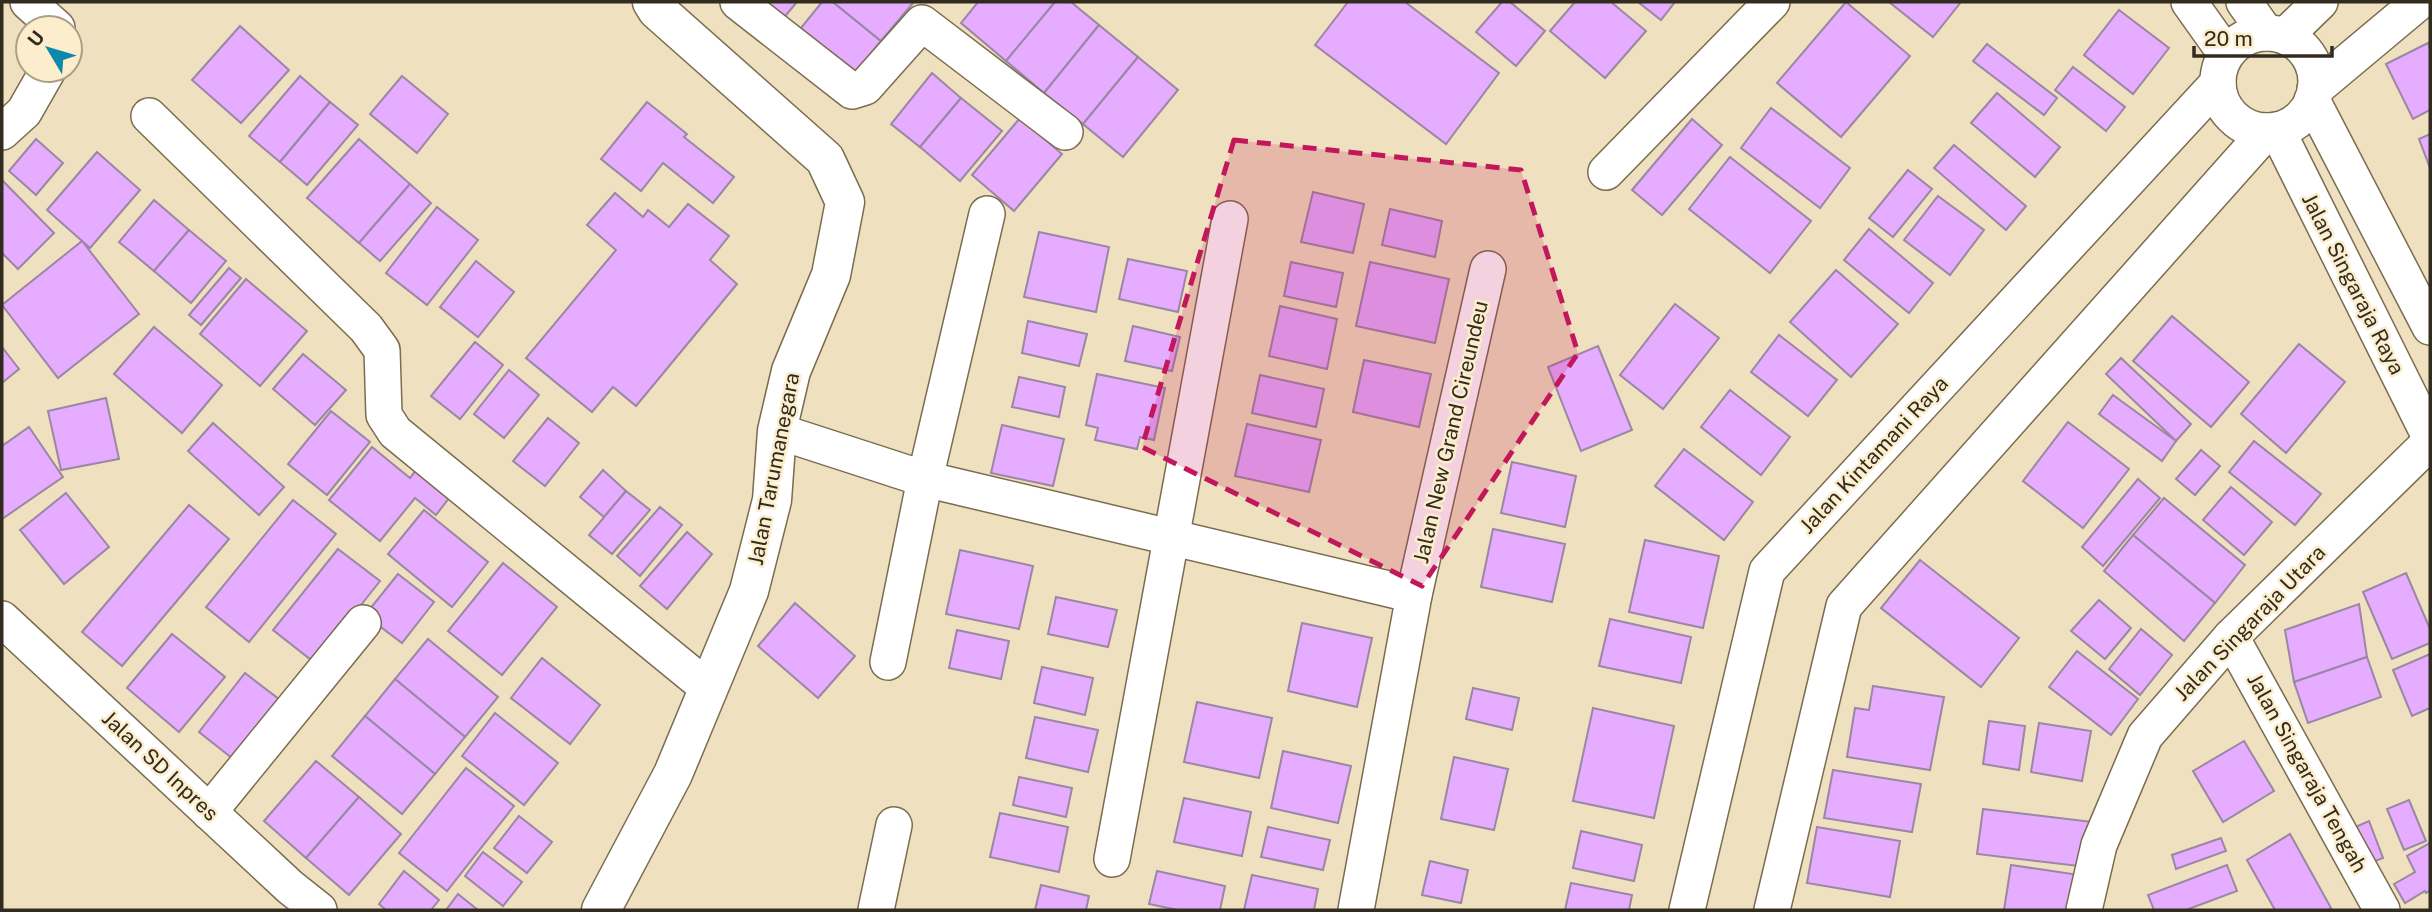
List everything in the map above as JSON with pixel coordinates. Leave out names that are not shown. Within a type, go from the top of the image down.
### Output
[{"type":"street","points":[[28,2],[41,14]]},
{"type":"street","name":"Jalan Tarumanegara","points":[[601,910],[673,774],[749,592],[772,500],[778,431],[791,371],[831,275],[845,202],[825,159],[657,10],[652,2]]},
{"type":"street","points":[[738,2],[852,91],[865,87],[930,13],[1065,132]]},
{"type":"street","points":[[1606,172],[1772,2]]},
{"type":"street","points":[[2189,2],[2222,68],[2222,101],[2232,117],[2248,128],[2272,130]]},
{"type":"street","points":[[2244,2],[2276,35]]},
{"type":"street","points":[[2276,35],[2320,2]]},
{"type":"street","points":[[2314,94],[2419,2]]},
{"type":"street","points":[[1772,910],[1844,606],[2272,130],[2298,119],[2306,111],[2314,94],[2315,72],[2310,57],[2300,44],[2276,35],[2251,36],[2237,43],[2222,68]]},
{"type":"street","name":"Jalan Kintamani Raya","points":[[1687,910],[1767,571],[2222,68]]},
{"type":"street","points":[[2,132],[24,112],[40,84]]},
{"type":"street","points":[[2314,94],[2430,327]]},
{"type":"street","points":[[149,116],[366,328],[382,350],[384,415],[396,432],[708,688]]},
{"type":"street","name":"Jalan Singaraja Raya","points":[[2272,130],[2430,437]]},
{"type":"street","points":[[888,662],[925,479],[987,214]]},
{"type":"street","points":[[1112,859],[1230,219]]},
{"type":"street","name":"Jalan New Grand Cireundeu","points":[[1356,910],[1414,595],[1488,269]]},
{"type":"street","points":[[778,431],[925,479],[1414,595]]},
{"type":"street","name":"Jalan Singaraja Utara","points":[[2084,910],[2099,845],[2145,736],[2231,637],[2430,442]]},
{"type":"street","name":"Jalan SD Inpres","points":[[2,619],[290,887],[319,910]]},
{"type":"street","points":[[209,812],[363,623]]},
{"type":"street","name":"Jalan Singaraja Tengah","points":[[2231,637],[2382,910]]},
{"type":"street","points":[[876,910],[894,825]]},
{"type":"highlighted area","points":[[1234,140],[1521,170],[1578,353],[1422,586],[1142,447]]},
{"type":"building","points":[[745,2],[797,2],[776,27]]},
{"type":"building","points":[[822,2],[833,2],[881,41],[846,84],[792,39]]},
{"type":"building","points":[[833,2],[912,2],[913,3],[881,41]]},
{"type":"building","points":[[978,2],[1055,2],[1006,61],[961,23]]},
{"type":"building","points":[[1055,2],[1071,2],[1099,25],[1044,93],[1006,61]]},
{"type":"building","points":[[1348,2],[1405,2],[1499,73],[1446,144],[1315,45]]},
{"type":"building","points":[[1502,2],[1510,2],[1545,31],[1516,66],[1476,32]]},
{"type":"building","points":[[1575,2],[1611,2],[1646,31],[1605,78],[1550,31]]},
{"type":"building","points":[[1638,2],[1675,2],[1661,20]]},
{"type":"building","points":[[1846,2],[1910,56],[1841,137],[1777,83]]},
{"type":"building","points":[[1889,2],[1961,2],[1933,37]]},
{"type":"building","points":[[2119,10],[2169,48],[2133,94],[2084,55]]},
{"type":"building","points":[[1099,25],[1138,57],[1083,124],[1044,93]]},
{"type":"building","points":[[240,26],[289,70],[241,123],[192,80]]},
{"type":"building","points":[[2428,43],[2430,110],[2413,119],[2386,64]]},
{"type":"building","points":[[1987,44],[2057,98],[2044,115],[1973,61]]},
{"type":"building","points":[[1138,57],[1178,90],[1123,157],[1083,124]]},
{"type":"building","points":[[2073,67],[2125,107],[2106,131],[2055,90]]},
{"type":"building","points":[[932,73],[961,98],[920,147],[891,124]]},
{"type":"building","points":[[300,76],[330,102],[280,162],[249,136]]},
{"type":"building","points":[[402,76],[448,114],[417,153],[370,114]]},
{"type":"building","points":[[1997,93],[2060,147],[2035,177],[1971,123]]},
{"type":"building","points":[[961,98],[1002,131],[960,181],[920,147]]},
{"type":"building","points":[[330,102],[358,125],[307,185],[280,162]]},
{"type":"building","points":[[647,102],[687,134],[684,137],[734,177],[713,203],[663,163],[641,191],[601,159]]},
{"type":"building","points":[[1771,108],[1850,168],[1820,208],[1741,148]]},
{"type":"building","points":[[1020,118],[1062,154],[1014,211],[972,175]]},
{"type":"building","points":[[1692,119],[1722,145],[1662,215],[1632,190]]},
{"type":"building","points":[[2430,134],[2430,168],[2419,139]]},
{"type":"building","points":[[36,139],[63,163],[36,195],[9,171]]},
{"type":"building","points":[[359,139],[410,184],[359,243],[307,198]]},
{"type":"building","points":[[1954,145],[2026,206],[2006,230],[1934,168]]},
{"type":"building","points":[[97,152],[140,190],[90,248],[47,210]]},
{"type":"building","points":[[1730,157],[1811,221],[1770,273],[1689,209]]},
{"type":"building","points":[[1908,170],[1932,189],[1893,237],[1869,218]]},
{"type":"building","points":[[2,180],[54,233],[18,269],[2,253]]},
{"type":"building","points":[[410,184],[431,203],[380,261],[359,243]]},
{"type":"building","points":[[1313,192],[1364,204],[1353,253],[1301,242]]},
{"type":"building","points":[[615,193],[643,217],[648,210],[669,227],[688,204],[729,236],[710,260],[737,284],[636,406],[613,387],[592,412],[526,358],[616,250],[587,225]]},
{"type":"building","points":[[1938,196],[1984,230],[1950,275],[1904,240]]},
{"type":"building","points":[[154,200],[189,230],[154,271],[119,242]]},
{"type":"building","points":[[437,207],[478,240],[427,305],[386,273]]},
{"type":"building","points":[[1390,209],[1442,221],[1435,257],[1382,245]]},
{"type":"building","points":[[1869,229],[1933,283],[1909,313],[1844,260]]},
{"type":"building","points":[[189,230],[226,261],[191,303],[154,271]]},
{"type":"building","points":[[1039,232],[1109,247],[1096,312],[1024,297]]},
{"type":"building","points":[[82,241],[139,314],[58,378],[2,305]]},
{"type":"building","points":[[1128,259],[1187,271],[1178,312],[1119,299]]},
{"type":"building","points":[[476,261],[514,292],[478,337],[440,307]]},
{"type":"building","points":[[1291,262],[1343,273],[1336,307],[1284,296]]},
{"type":"building","points":[[1370,262],[1449,279],[1435,343],[1356,326]]},
{"type":"building","points":[[229,268],[241,278],[201,325],[189,315]]},
{"type":"building","points":[[1836,270],[1898,324],[1851,377],[1790,322]]},
{"type":"building","points":[[246,279],[307,331],[260,386],[200,334]]},
{"type":"building","points":[[1675,304],[1719,338],[1663,409],[1620,375]]},
{"type":"building","points":[[1280,306],[1337,319],[1327,369],[1269,356]]},
{"type":"building","points":[[2172,316],[2249,382],[2211,427],[2133,361]]},
{"type":"building","points":[[1028,321],[1087,334],[1079,366],[1022,353]]},
{"type":"building","points":[[1133,326],[1180,337],[1172,371],[1125,361]]},
{"type":"building","points":[[154,327],[222,385],[182,433],[114,374]]},
{"type":"building","points":[[1779,335],[1837,380],[1808,416],[1751,372]]},
{"type":"building","points":[[475,342],[503,365],[460,419],[431,396]]},
{"type":"building","points":[[2299,344],[2345,382],[2286,453],[2241,414]]},
{"type":"building","points":[[1598,346],[1632,430],[1581,451],[1548,367]]},
{"type":"building","points":[[2,347],[19,369],[2,383]]},
{"type":"building","points":[[303,354],[346,390],[315,425],[273,389]]},
{"type":"building","points":[[2121,358],[2191,424],[2176,441],[2106,374]]},
{"type":"building","points":[[1364,360],[1431,374],[1419,427],[1353,412]]},
{"type":"building","points":[[509,370],[539,395],[504,438],[474,414]]},
{"type":"building","points":[[1097,374],[1165,388],[1154,440],[1140,437],[1137,449],[1095,440],[1098,428],[1086,425]]},
{"type":"building","points":[[1260,375],[1324,389],[1316,427],[1252,413]]},
{"type":"building","points":[[1019,377],[1065,387],[1059,417],[1012,407]]},
{"type":"building","points":[[1730,390],[1790,437],[1761,475],[1701,427]]},
{"type":"building","points":[[2113,395],[2176,441],[2162,461],[2099,414]]},
{"type":"building","points":[[106,398],[119,459],[61,470],[48,411]]},
{"type":"building","points":[[331,411],[370,442],[327,495],[288,464]]},
{"type":"building","points":[[548,418],[579,443],[545,486],[513,461]]},
{"type":"building","points":[[2068,422],[2129,469],[2083,528],[2023,481]]},
{"type":"building","points":[[213,423],[284,487],[259,515],[188,451]]},
{"type":"building","points":[[1247,424],[1321,440],[1309,492],[1235,476]]},
{"type":"building","points":[[1002,425],[1064,439],[1053,486],[991,473]]},
{"type":"building","points":[[29,427],[63,477],[2,519],[2,446]]},
{"type":"building","points":[[2254,441],[2321,494],[2295,525],[2229,472]]},
{"type":"building","points":[[372,447],[410,478],[419,466],[453,493],[436,515],[415,498],[380,541],[329,500]]},
{"type":"building","points":[[1684,449],[1753,502],[1724,540],[1655,486]]},
{"type":"building","points":[[2201,450],[2220,466],[2195,495],[2176,479]]},
{"type":"building","points":[[1512,462],[1576,476],[1565,527],[1501,513]]},
{"type":"building","points":[[603,470],[626,491],[604,517],[580,497]]},
{"type":"building","points":[[2138,479],[2160,498],[2103,566],[2082,547]]},
{"type":"building","points":[[2231,487],[2272,522],[2244,555],[2203,520]]},
{"type":"building","points":[[626,491],[650,510],[612,554],[589,535]]},
{"type":"building","points":[[66,493],[109,547],[64,584],[20,530]]},
{"type":"building","points":[[2164,498],[2245,565],[2215,603],[2133,535]]},
{"type":"building","points":[[293,500],[336,534],[249,642],[206,607]]},
{"type":"building","points":[[189,505],[229,539],[122,666],[82,632]]},
{"type":"building","points":[[660,507],[682,525],[640,576],[617,556]]},
{"type":"building","points":[[424,510],[488,562],[452,607],[388,554]]},
{"type":"building","points":[[1493,529],[1565,544],[1552,602],[1481,587]]},
{"type":"building","points":[[687,532],[712,554],[667,609],[640,586]]},
{"type":"building","points":[[2133,535],[2215,603],[2184,641],[2104,571]]},
{"type":"building","points":[[1645,540],[1719,556],[1703,628],[1629,612]]},
{"type":"building","points":[[338,549],[380,581],[315,663],[273,630]]},
{"type":"building","points":[[960,550],[1033,566],[1019,629],[946,614]]},
{"type":"building","points":[[1920,560],[2019,638],[1981,687],[1881,608]]},
{"type":"building","points":[[503,563],[557,607],[502,675],[448,631]]},
{"type":"building","points":[[2406,573],[2430,629],[2430,643],[2392,659],[2363,592]]},
{"type":"building","points":[[398,574],[434,602],[402,643],[365,615]]},
{"type":"building","points":[[1056,597],[1117,610],[1108,647],[1048,634]]},
{"type":"building","points":[[2099,600],[2131,628],[2105,659],[2071,631]]},
{"type":"building","points":[[795,603],[855,656],[818,698],[758,646]]},
{"type":"building","points":[[2359,604],[2367,657],[2294,682],[2285,630]]},
{"type":"building","points":[[1610,619],[1691,637],[1681,683],[1599,666]]},
{"type":"building","points":[[1302,623],[1372,638],[1357,707],[1288,691]]},
{"type":"building","points":[[2141,629],[2172,655],[2140,695],[2109,669]]},
{"type":"building","points":[[957,630],[1009,641],[1001,679],[949,668]]},
{"type":"building","points":[[172,634],[225,677],[179,732],[127,688]]},
{"type":"building","points":[[428,639],[498,697],[465,737],[395,679]]},
{"type":"building","points":[[2077,651],[2138,699],[2111,735],[2049,687]]},
{"type":"building","points":[[2430,654],[2430,708],[2412,716],[2393,670]]},
{"type":"building","points":[[2367,657],[2381,697],[2308,723],[2294,682]]},
{"type":"building","points":[[542,658],[600,705],[570,744],[511,698]]},
{"type":"building","points":[[1042,667],[1093,678],[1085,715],[1034,703]]},
{"type":"building","points":[[245,673],[288,706],[242,766],[199,732]]},
{"type":"building","points":[[395,679],[465,737],[435,774],[365,716]]},
{"type":"building","points":[[1873,686],[1944,697],[1930,770],[1847,757],[1855,708],[1869,710]]},
{"type":"building","points":[[1473,688],[1519,698],[1512,730],[1466,719]]},
{"type":"building","points":[[1197,702],[1272,718],[1259,778],[1184,762]]},
{"type":"building","points":[[1593,708],[1674,726],[1654,818],[1573,801]]},
{"type":"building","points":[[495,713],[558,763],[524,805],[462,756]]},
{"type":"building","points":[[365,716],[435,774],[402,814],[332,756]]},
{"type":"building","points":[[1035,717],[1098,730],[1088,772],[1026,758]]},
{"type":"building","points":[[1989,721],[2025,726],[2019,770],[1983,764]]},
{"type":"building","points":[[2039,723],[2091,731],[2082,781],[2031,772]]},
{"type":"building","points":[[2244,741],[2274,791],[2223,822],[2193,771]]},
{"type":"building","points":[[1283,751],[1351,766],[1338,823],[1271,808]]},
{"type":"building","points":[[1454,757],[1508,769],[1494,830],[1441,819]]},
{"type":"building","points":[[316,761],[359,797],[306,858],[264,821]]},
{"type":"building","points":[[466,768],[514,806],[447,891],[399,853]]},
{"type":"building","points":[[1833,770],[1921,784],[1912,832],[1824,818]]},
{"type":"building","points":[[1019,777],[1072,788],[1066,817],[1013,805]]},
{"type":"building","points":[[359,797],[401,834],[349,895],[306,858]]},
{"type":"building","points":[[1184,798],[1251,812],[1242,856],[1174,842]]},
{"type":"building","points":[[2409,800],[2426,841],[2404,850],[2387,809]]},
{"type":"building","points":[[1983,809],[2093,822],[2087,867],[1977,854]]},
{"type":"building","points":[[1000,813],[1068,827],[1059,872],[990,857]]},
{"type":"building","points":[[519,816],[552,842],[527,873],[494,848]]},
{"type":"building","points":[[2369,821],[2383,858],[2368,864],[2353,828]]},
{"type":"building","points":[[1268,827],[1330,840],[1323,870],[1261,857]]},
{"type":"building","points":[[1817,827],[1900,841],[1890,897],[1807,883]]},
{"type":"building","points":[[1581,831],[1642,845],[1634,881],[1573,868]]},
{"type":"building","points":[[2290,834],[2331,908],[2328,910],[2275,910],[2247,860]]},
{"type":"building","points":[[2221,838],[2226,851],[2176,869],[2172,855]]},
{"type":"building","points":[[2430,843],[2430,891],[2425,891],[2405,903],[2394,884],[2415,872],[2407,856]]},
{"type":"building","points":[[483,852],[522,882],[503,906],[465,876]]},
{"type":"building","points":[[1430,861],[1468,870],[1461,903],[1422,895]]},
{"type":"building","points":[[2011,865],[2086,876],[2081,910],[2004,910]]},
{"type":"building","points":[[2227,865],[2237,891],[2186,910],[2154,910],[2148,895]]},
{"type":"building","points":[[404,871],[439,900],[431,910],[386,910],[379,904]]},
{"type":"building","points":[[1157,871],[1225,886],[1220,910],[1178,910],[1149,904]]},
{"type":"building","points":[[1252,875],[1318,889],[1314,910],[1244,910]]},
{"type":"building","points":[[1571,883],[1632,895],[1629,910],[1565,910]]},
{"type":"building","points":[[1041,885],[1089,896],[1086,910],[1035,910]]},
{"type":"building","points":[[458,894],[478,910],[446,910]]}]
